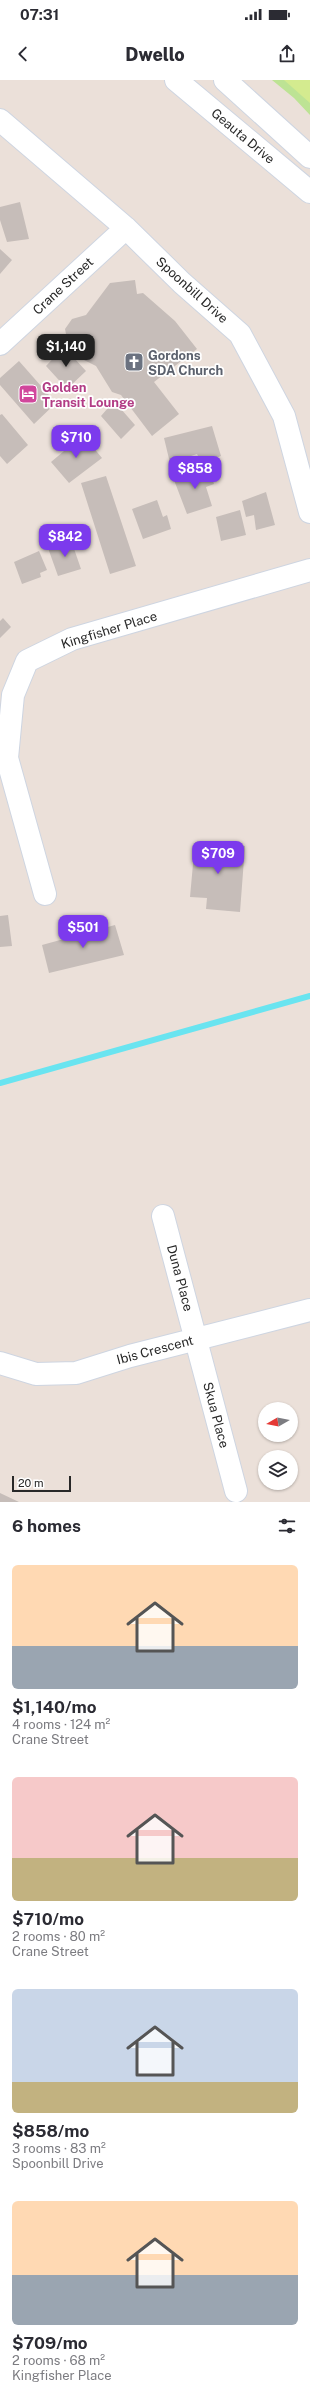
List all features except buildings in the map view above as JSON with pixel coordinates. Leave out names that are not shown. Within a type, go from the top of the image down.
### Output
[{"type":"street","name":"Geauta Drive","points":[[176,80],[310,192]]},
{"type":"street","points":[[225,80],[310,157]]},
{"type":"street","name":"Spoonbill Drive","points":[[0,120],[126,228],[182,283],[240,334],[284,416],[310,512]]},
{"type":"street","name":"Crane Street","points":[[0,344],[126,228]]},
{"type":"street","name":"Kingfisher Place","points":[[45,894],[7,758],[13,695],[27,661],[72,639],[310,570]]},
{"type":"street","name":"Duna Place","points":[[163,1216],[197,1339]]},
{"type":"street","name":"Ibis Crescent","points":[[0,1363],[36,1374],[76,1373],[130,1356],[310,1310]]},
{"type":"street","name":"Skua Place","points":[[197,1339],[236,1491]]},
{"type":"green space","points":[[272,80],[310,80],[310,115],[294,98]]},
{"type":"green space","points":[[284,80],[310,80],[310,103]]},
{"type":"waterway","points":[[0,1083],[310,996]]},
{"type":"place","name":"Gordons SDA Church","points":[[134,362]]},
{"type":"place","name":"Golden Transit Lounge","points":[[28,394]]}]
